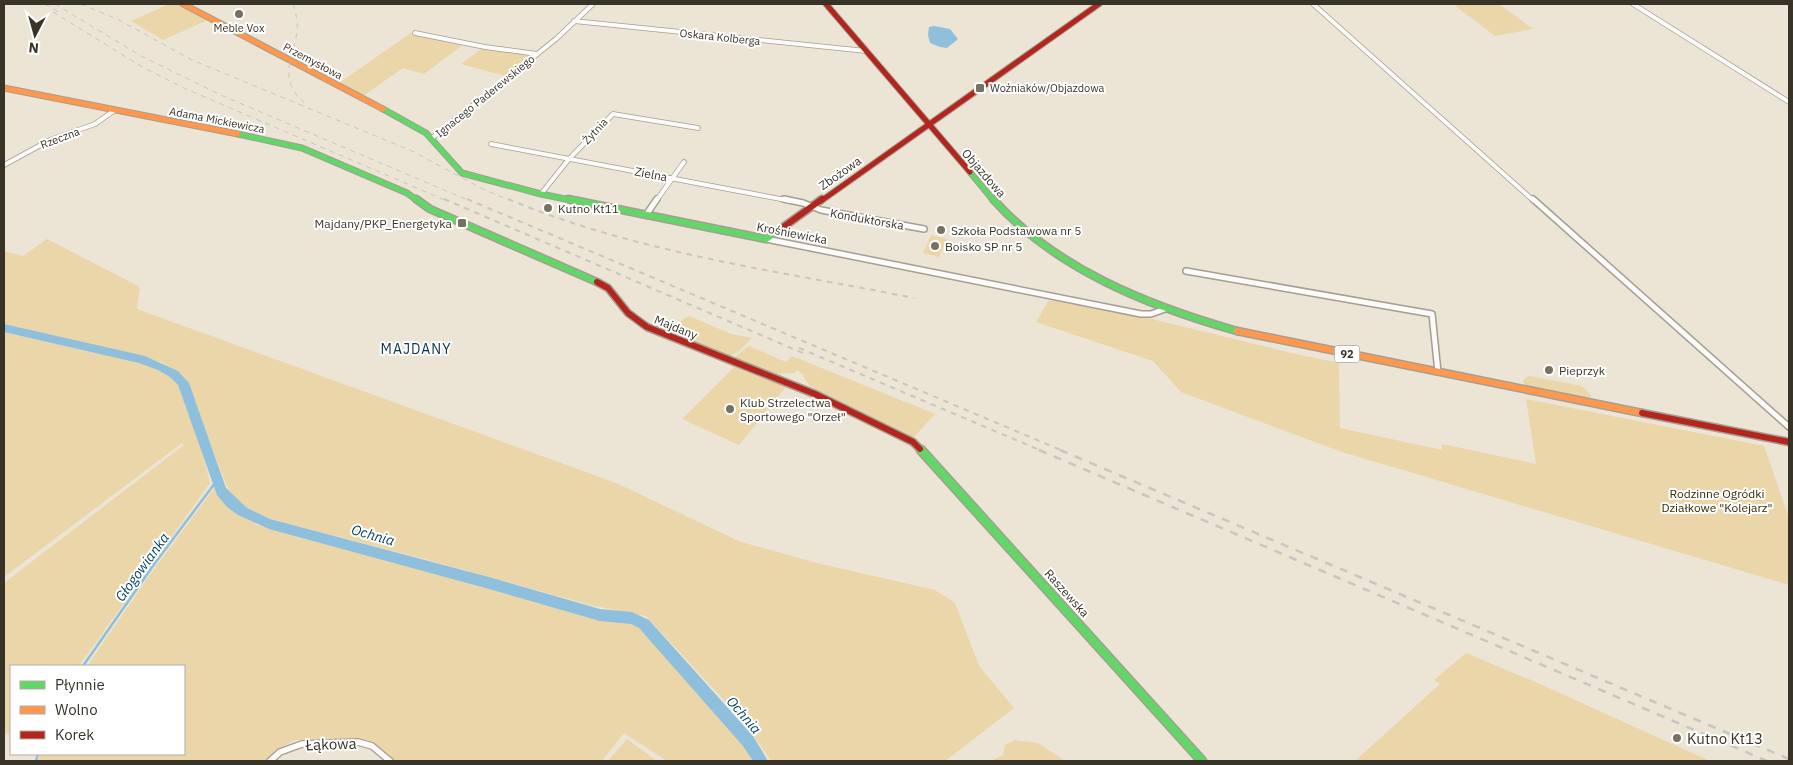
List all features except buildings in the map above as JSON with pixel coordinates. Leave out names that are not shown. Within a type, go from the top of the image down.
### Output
[{"type":"street","name":"Przemysłowa","points":[[183,4],[418,127],[432,138]]},
{"type":"street","name":"Ignacego Paderewskiego","points":[[432,138],[538,54],[593,4]]},
{"type":"street","name":"Objazdowa","points":[[826,4],[1006,214],[1063,259],[1101,280],[1165,309]]},
{"type":"street","name":"Zbożowa","points":[[766,239],[1099,4]]},
{"type":"street","points":[[1313,4],[1789,427]]},
{"type":"street","points":[[1633,4],[1789,102]]},
{"type":"street","name":"Oskara Kolberga","points":[[574,21],[866,52]]},
{"type":"street","name":"Ignacego Paderewskiego","points":[[415,33],[485,47],[538,54]]},
{"type":"street","name":"Adama Mickiewicza","points":[[4,88],[302,148],[366,175],[418,200]]},
{"type":"street","name":"Rzeczna","points":[[4,165],[50,140],[95,124],[115,110]]},
{"type":"street","name":"Żytnia","points":[[541,194],[569,159],[613,114],[698,128]]},
{"type":"street","name":"Krośniewicka","points":[[432,138],[454,167],[462,173],[541,194],[1141,314],[1151,314],[1165,309]]},
{"type":"street","name":"Zielna","points":[[491,144],[803,203],[811,207]]},
{"type":"street","points":[[646,215],[684,162]]},
{"type":"street","name":"Majdany","points":[[418,200],[423,205],[444,215],[594,280],[608,288],[628,313],[647,328],[815,394],[912,442]]},
{"type":"street","name":"Konduktorska","points":[[811,207],[924,229]]},
{"type":"street","points":[[1186,271],[1432,314],[1438,372]]},
{"type":"street","name":"92","points":[[1165,309],[1256,336],[1789,442]]},
{"type":"street","name":"Raszewska","points":[[912,442],[961,493],[1202,761]]},
{"type":"street","name":"Łąkowa","points":[[270,761],[280,752],[302,744],[358,742],[372,746],[390,761]]},
{"type":"green space","points":[[169,4],[177,4],[208,20],[163,40],[131,21]]},
{"type":"green space","points":[[1453,4],[1499,4],[1533,29],[1495,36]]},
{"type":"green space","points":[[411,33],[464,44],[424,74],[403,68],[363,96],[339,83]]},
{"type":"green space","points":[[483,48],[533,54],[505,76],[461,64]]},
{"type":"green space","name":"Boisko SP nr 5","points":[[931,235],[947,239],[939,257],[923,253]]},
{"type":"green space","points":[[47,239],[140,287],[137,309],[616,483],[741,542],[821,564],[935,590],[955,603],[979,666],[1014,708],[945,761],[771,761],[746,724],[646,616],[590,605],[436,562],[270,519],[242,506],[228,489],[189,388],[179,373],[161,362],[141,356],[4,326],[4,251],[23,256]]},
{"type":"green space","name":"Rodzinne Ogródki Działkowe \"Kolejarz\"","points":[[1049,300],[1144,317],[1339,363],[1340,428],[1442,450],[1442,444],[1536,464],[1526,399],[1764,446],[1789,518],[1789,585],[1339,451],[1181,392],[1153,361],[1036,322]]},
{"type":"green space","points":[[689,316],[731,334],[752,338],[738,352],[727,357],[662,330]]},
{"type":"green space","points":[[4,332],[134,361],[156,368],[169,375],[176,381],[196,428],[210,483],[80,665],[10,665],[10,735],[4,732],[4,583],[184,445],[182,443],[4,577]]},
{"type":"green space","points":[[749,346],[786,362],[792,356],[935,414],[913,438],[819,391],[809,385],[803,377],[804,375],[797,370],[794,373],[774,374],[732,359]]},
{"type":"green space","name":"Klub Strzelectwa Sportowego \"Orzeł\"","points":[[734,367],[786,387],[739,445],[682,419]]},
{"type":"green space","points":[[1530,376],[1582,386],[1592,396],[1587,398],[1525,386],[1523,381]]},
{"type":"green space","points":[[215,487],[229,507],[258,525],[604,618],[626,621],[647,629],[672,657],[694,687],[719,711],[756,761],[667,761],[624,733],[602,761],[395,761],[370,741],[359,739],[294,740],[265,761],[38,761],[40,755],[185,755],[185,665],[88,665],[152,572]]},
{"type":"green space","points":[[1466,653],[1540,684],[1710,761],[1355,761],[1440,684],[1434,680]]},
{"type":"green space","points":[[627,739],[657,761],[608,761]]},
{"type":"green space","points":[[1015,740],[1038,743],[1065,761],[982,761],[993,760],[1003,755],[1005,745]]},
{"type":"water","points":[[929,27],[950,29],[958,39],[947,48],[930,43]]},
{"type":"waterway","name":"Ochnia","points":[[4,328],[141,359],[174,374],[183,383],[221,491],[242,512],[269,524],[600,615],[632,618],[644,624],[748,741],[761,761]]},
{"type":"waterway","name":"Głogowianka","points":[[84,665],[155,563],[218,479]]},
{"type":"waterway","name":"Głogowianka","points":[[36,761],[38,755]]},
{"type":"railway","points":[[45,4],[60,13]]},
{"type":"railway","points":[[55,4],[141,56],[223,96],[470,201]]},
{"type":"railway","points":[[81,4],[119,20],[192,60],[412,151],[483,189],[511,201]]},
{"type":"railway","points":[[293,4],[297,28],[289,79],[296,94],[307,105]]},
{"type":"railway","points":[[53,12],[144,68],[186,89],[447,201]]},
{"type":"railway","points":[[444,199],[805,354]]},
{"type":"railway","points":[[467,199],[1063,451]]},
{"type":"railway","points":[[508,199],[557,218],[657,247],[708,259],[914,298]]},
{"type":"railway","points":[[799,348],[1042,451]]},
{"type":"railway","points":[[1039,450],[1767,761]]},
{"type":"railway","points":[[1060,450],[1789,759]]},
{"type":"traffic: fast","points":[[383,109],[426,133],[462,173],[541,194],[766,239],[782,228]]},
{"type":"traffic: fast","points":[[238,134],[302,148],[407,193],[430,209],[597,282]]},
{"type":"traffic: fast","points":[[970,172],[1008,215],[1033,236],[1087,271],[1145,300],[1175,312],[1237,331]]},
{"type":"traffic: fast","points":[[920,449],[1202,761]]},
{"type":"traffic: slow","points":[[183,4],[383,109]]},
{"type":"traffic: slow","points":[[4,88],[238,134]]},
{"type":"traffic: slow","points":[[1237,331],[1642,413]]},
{"type":"traffic: jam","points":[[826,4],[970,172]]},
{"type":"traffic: jam","points":[[782,228],[1099,4]]},
{"type":"traffic: jam","points":[[597,282],[608,288],[628,313],[647,327],[815,394],[913,442],[920,449]]},
{"type":"traffic: jam","points":[[1642,413],[1789,442]]},
{"type":"place","name":"Meble Vox","points":[[239,14]]},
{"type":"place","name":"Woźniaków/Objazdowa","points":[[980,88]]},
{"type":"place","name":"Kutno Kt11","points":[[548,208]]},
{"type":"place","name":"Majdany/PKP_Energetyka","points":[[462,223]]},
{"type":"place","name":"Szkoła Podstawowa nr 5","points":[[941,230]]},
{"type":"place","name":"Boisko SP nr 5","points":[[935,246]]},
{"type":"place","name":"Pieprzyk","points":[[1549,370]]},
{"type":"place","name":"Klub Strzelectwa Sportowego \"Orzeł\"","points":[[730,409]]},
{"type":"place","name":"Kutno Kt13","points":[[1677,738]]},
{"type":"district","name":"MAJDANY","points":[[416,349]]}]
